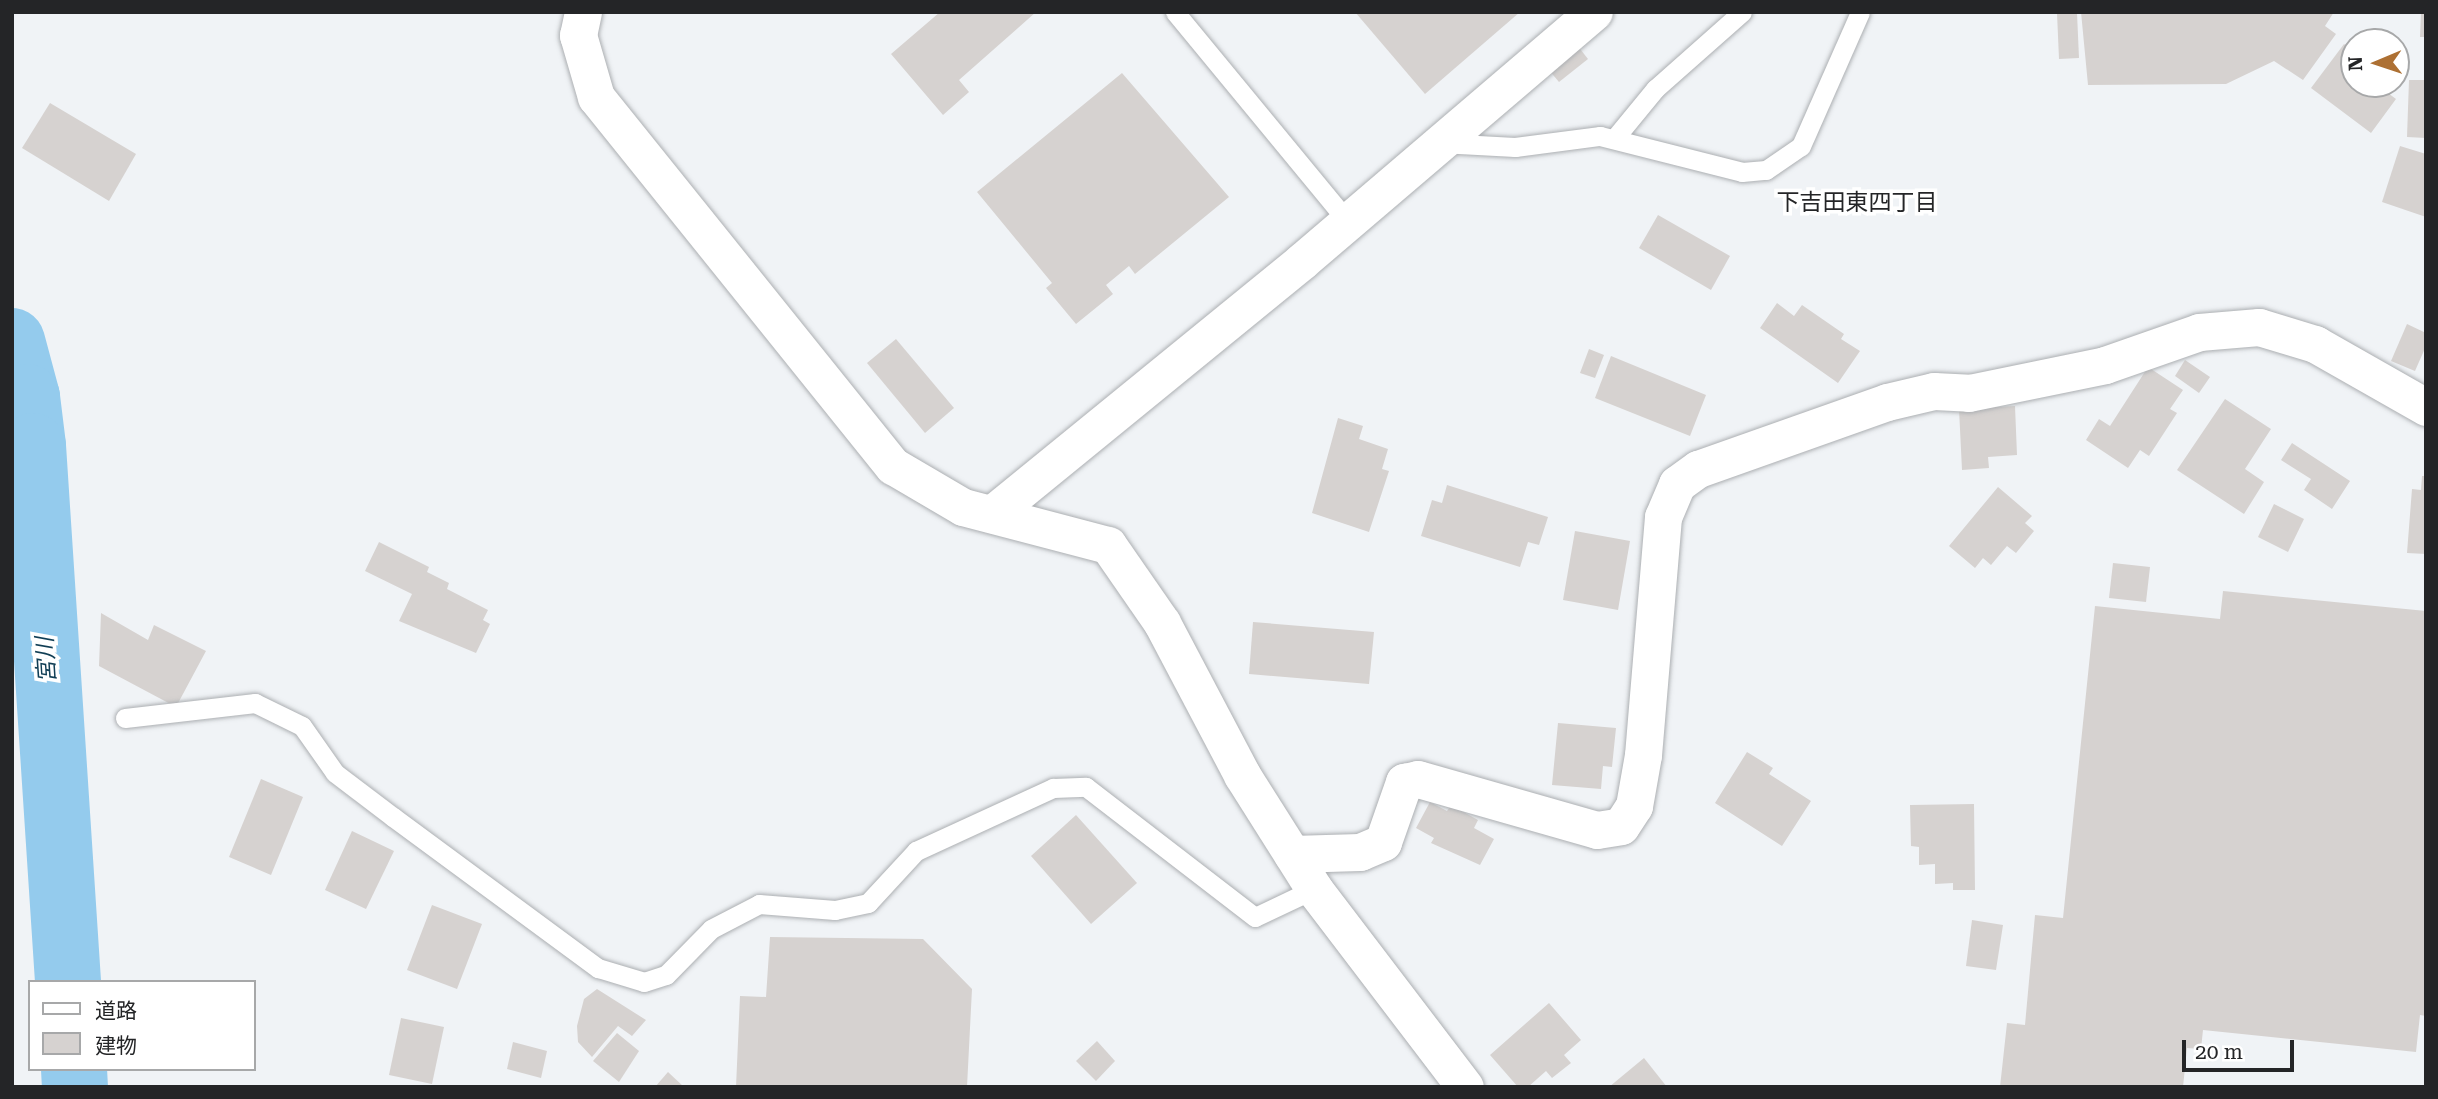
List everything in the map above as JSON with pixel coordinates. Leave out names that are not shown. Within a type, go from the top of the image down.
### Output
[{"type":"street","points":[[583,12],[578,35],[596,97],[893,466],[963,507],[1108,545],[1161,623],[1242,775],[1314,889],[1465,1087]]},
{"type":"street","points":[[992,514],[1348,222],[1594,12]]},
{"type":"street","points":[[1292,854],[1360,852],[1383,842],[1404,782],[1418,779],[1597,830],[1621,825],[1634,806],[1643,755],[1664,517],[1677,484],[1698,469],[1887,402],[1934,391],[1969,393],[2105,365],[2199,332],[2259,327],[2315,344],[2426,407]]},
{"type":"lane","points":[[1175,12],[1348,222]]},
{"type":"lane","points":[[1614,139],[1655,89],[1742,12]]},
{"type":"lane","points":[[1440,144],[1515,148],[1570,138],[1614,139],[1742,172],[1766,170],[1801,146],[1860,12]]},
{"type":"lane","points":[[125,718],[256,703],[302,726],[335,773],[393,817],[598,968],[643,982],[666,975],[711,929],[760,904],[835,910],[867,903],[916,851],[1053,788],[1086,787],[1255,916],[1314,889]]},
{"type":"building","points":[[940,12],[1036,12],[959,80],[969,92],[943,115],[891,54]]},
{"type":"building","points":[[1355,12],[1520,12],[1425,94]]},
{"type":"building","points":[[2081,12],[2334,12],[2325,26],[2336,34],[2303,80],[2274,61],[2226,84],[2088,85]]},
{"type":"building","points":[[2421,12],[2426,12],[2426,37],[2420,37]]},
{"type":"building","points":[[2057,13],[2077,13],[2079,58],[2059,59]]},
{"type":"building","points":[[1577,45],[1588,59],[1559,82],[1548,69]]},
{"type":"building","points":[[2340,49],[2340,98],[2396,99],[2371,133],[2311,88]]},
{"type":"building","points":[[1122,73],[1229,197],[1135,274],[1129,266],[1106,285],[1113,294],[1076,324],[1046,288],[1052,283],[977,192]]},
{"type":"building","points":[[2410,80],[2426,80],[2426,138],[2407,137]]},
{"type":"building","points":[[50,103],[136,154],[109,201],[22,148]]},
{"type":"building","points":[[2400,146],[2426,154],[2426,217],[2382,202]]},
{"type":"building","points":[[1658,215],[1730,256],[1711,290],[1639,248]]},
{"type":"building","points":[[1777,303],[1794,316],[1802,305],[1844,334],[1841,339],[1860,351],[1838,383],[1760,328]]},
{"type":"building","points":[[2407,324],[2426,333],[2426,346],[2415,371],[2391,361]]},
{"type":"building","points":[[896,339],[954,408],[925,433],[867,363]]},
{"type":"building","points":[[1589,349],[1604,355],[1595,378],[1580,373]]},
{"type":"building","points":[[1611,356],[1706,395],[1690,436],[1595,398]]},
{"type":"building","points":[[2185,360],[2210,377],[2199,393],[2175,376]]},
{"type":"building","points":[[2148,367],[2183,390],[2170,409],[2177,413],[2149,456],[2140,450],[2128,468],[2086,440],[2099,419],[2110,426]]},
{"type":"building","points":[[2225,399],[2271,429],[2245,469],[2264,482],[2244,514],[2177,470]]},
{"type":"building","points":[[2015,406],[2017,455],[1988,457],[1989,468],[1962,470],[1959,409]]},
{"type":"building","points":[[1338,418],[1363,426],[1359,439],[1388,449],[1382,469],[1389,471],[1369,532],[1312,513]]},
{"type":"building","points":[[2292,443],[2350,481],[2332,509],[2304,490],[2311,479],[2281,460]]},
{"type":"building","points":[[2422,476],[2426,476],[2426,554],[2407,553],[2412,489],[2421,490]]},
{"type":"building","points":[[1447,485],[1548,517],[1539,545],[1528,542],[1520,567],[1421,536],[1432,500],[1442,503]]},
{"type":"building","points":[[1998,487],[2032,516],[2025,523],[2034,531],[2016,553],[2007,546],[1991,565],[1983,558],[1975,568],[1949,546]]},
{"type":"building","points":[[2274,504],[2304,519],[2288,552],[2258,537]]},
{"type":"building","points":[[1575,531],[1630,541],[1618,610],[1563,600]]},
{"type":"building","points":[[379,542],[429,567],[427,572],[449,583],[447,589],[488,610],[483,620],[490,624],[476,653],[399,621],[412,594],[365,571]]},
{"type":"building","points":[[2113,563],[2150,567],[2146,602],[2109,598]]},
{"type":"building","points":[[2223,591],[2426,611],[2426,1016],[2420,1015],[2416,1052],[2203,1030],[2201,1049],[2187,1048],[2183,1087],[2000,1087],[2007,1023],[2025,1025],[2035,915],[2063,918],[2095,606],[2220,619]]},
{"type":"building","points":[[101,613],[148,640],[154,625],[206,651],[176,707],[99,666]]},
{"type":"building","points":[[1253,622],[1374,632],[1369,684],[1249,674]]},
{"type":"building","points":[[1558,723],[1616,728],[1612,767],[1603,766],[1601,789],[1552,785]]},
{"type":"building","points":[[1747,752],[1773,768],[1769,774],[1811,801],[1782,846],[1715,803]]},
{"type":"building","points":[[261,779],[303,797],[271,875],[229,857]]},
{"type":"building","points":[[1430,802],[1447,811],[1451,805],[1478,820],[1474,828],[1494,839],[1480,865],[1431,843],[1434,838],[1416,828]]},
{"type":"building","points":[[1974,804],[1975,890],[1953,890],[1953,883],[1935,884],[1935,864],[1919,865],[1919,847],[1911,846],[1910,805]]},
{"type":"building","points":[[1076,815],[1137,883],[1091,924],[1031,856]]},
{"type":"building","points":[[352,831],[394,851],[366,909],[325,890]]},
{"type":"building","points":[[432,905],[482,924],[457,989],[407,970]]},
{"type":"building","points":[[1972,920],[2003,925],[1996,970],[1966,966]]},
{"type":"building","points":[[770,937],[923,939],[972,989],[967,1087],[736,1087],[740,996],[766,997]]},
{"type":"building","points":[[597,989],[646,1020],[632,1036],[618,1026],[592,1057],[578,1042],[577,1026],[584,999]]},
{"type":"building","points":[[1549,1003],[1581,1040],[1564,1055],[1571,1063],[1552,1078],[1546,1071],[1528,1087],[1518,1087],[1490,1055]]},
{"type":"building","points":[[401,1018],[444,1027],[432,1084],[389,1075]]},
{"type":"building","points":[[617,1033],[639,1051],[619,1082],[593,1061]]},
{"type":"building","points":[[1097,1041],[1115,1061],[1096,1081],[1076,1061]]},
{"type":"building","points":[[513,1042],[547,1051],[541,1078],[507,1069]]},
{"type":"building","points":[[1644,1058],[1667,1087],[1609,1087]]},
{"type":"building","points":[[668,1072],[684,1087],[655,1087]]},
{"type":"waterway","name":"宮川","points":[[12,341],[27,397],[33,446],[68,980]]},
{"type":"waterway","name":"宮川","points":[[74,1071],[75,1087]]},
{"type":"district","name":"下吉田東四丁目","points":[[1857,203]]}]
